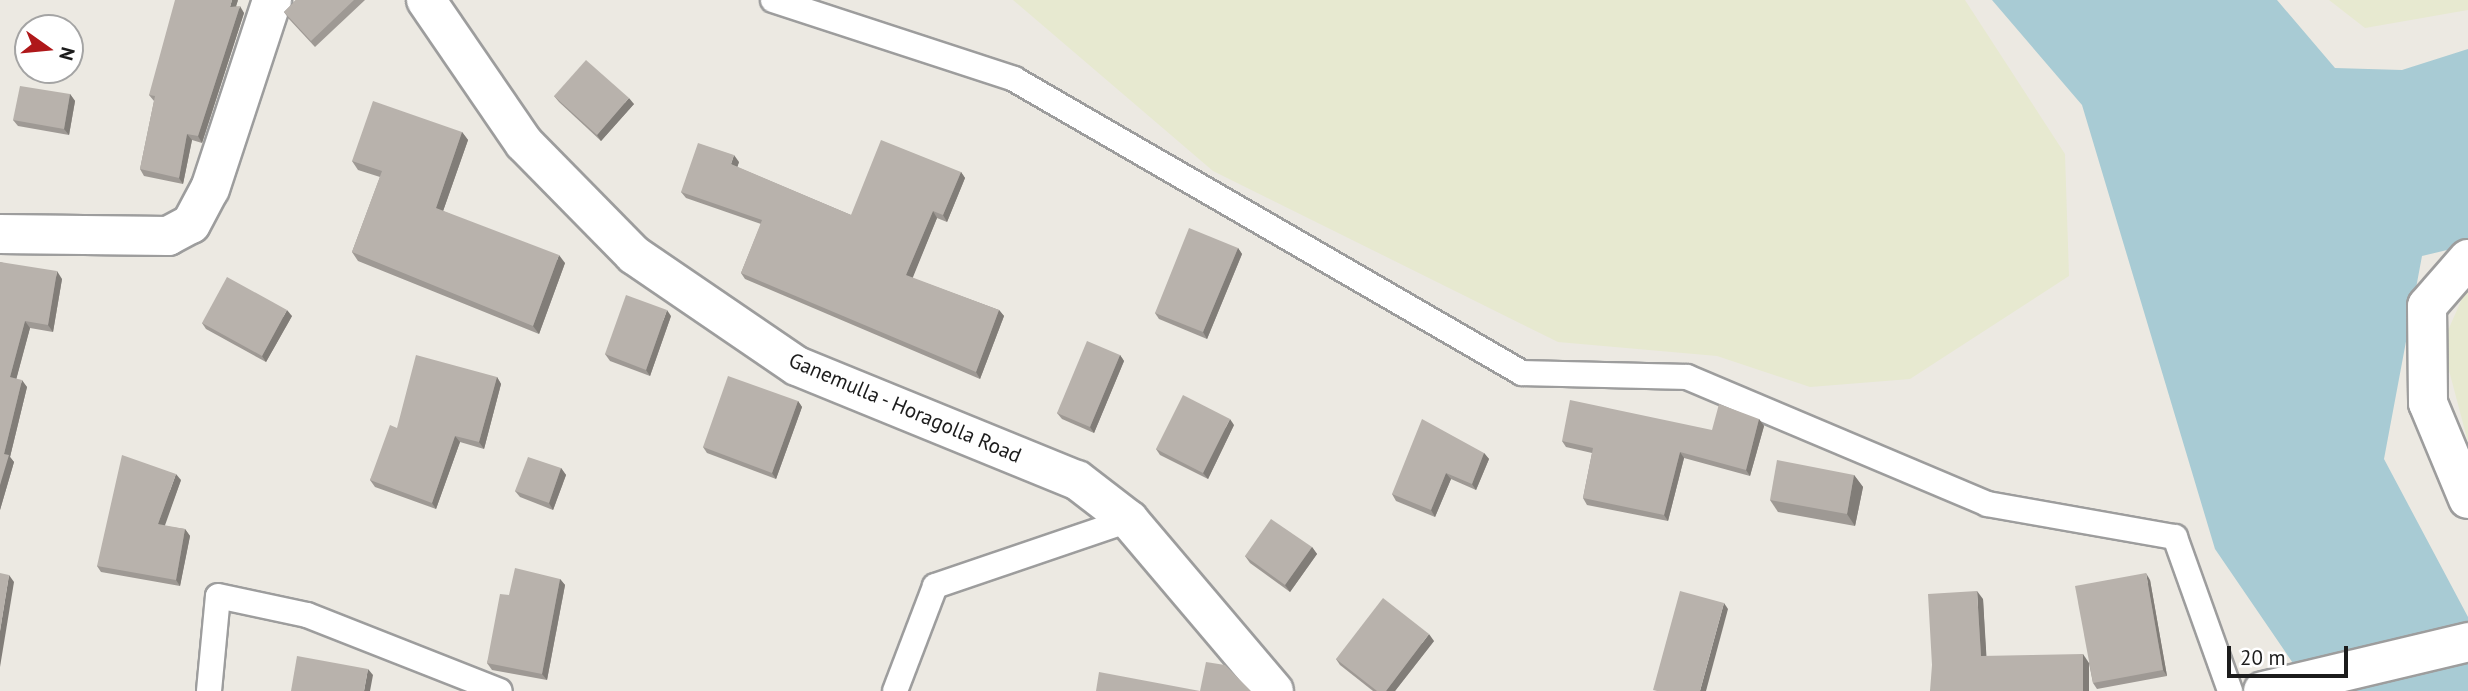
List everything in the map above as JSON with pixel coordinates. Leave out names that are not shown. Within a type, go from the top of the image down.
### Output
[{"type":"street","points":[[0,234],[169,236],[191,224],[209,189],[272,0]]},
{"type":"street","name":"Ganemulla - Horagolla Road","points":[[426,0],[524,143],[634,255],[711,313],[797,366],[1077,480],[1129,520],[1274,691]]},
{"type":"street","points":[[2468,259],[2427,306],[2428,403],[2468,499]]},
{"type":"street","points":[[2263,691],[2468,642]]},
{"type":"lane","points":[[773,0],[1014,79],[1522,373],[1687,377],[1987,505],[2175,537],[2230,691]]},
{"type":"lane","points":[[895,691],[935,586],[1129,520]]},
{"type":"lane","points":[[209,691],[218,596],[307,615],[500,691]]},
{"type":"green space","points":[[1013,0],[1965,0],[2065,154],[2069,276],[1910,379],[1810,387],[1717,356],[1558,342],[1213,171]]},
{"type":"green space","points":[[2329,0],[2468,0],[2468,10],[2365,28]]},
{"type":"green space","points":[[2468,285],[2468,442],[2442,344]]},
{"type":"water","points":[[1992,0],[2277,0],[2335,68],[2402,70],[2468,49],[2468,245],[2422,256],[2384,459],[2468,617],[2468,691],[2312,691],[2215,549],[2082,105]]},
{"type":"building","points":[[175,0],[232,0],[230,7],[240,6],[198,136],[187,134],[179,178],[140,169],[155,96],[149,95]]},
{"type":"building","points":[[296,0],[354,0],[311,41],[284,12]]},
{"type":"building","points":[[586,60],[629,98],[597,135],[554,96]]},
{"type":"building","points":[[20,86],[70,94],[64,129],[13,120]]},
{"type":"building","points":[[373,101],[462,132],[436,208],[559,255],[533,326],[352,252],[382,171],[352,161]]},
{"type":"building","points":[[881,140],[961,172],[943,215],[933,211],[906,275],[999,310],[976,372],[741,273],[762,220],[681,192],[698,143],[734,155],[731,164],[851,215]]},
{"type":"building","points":[[1189,228],[1238,248],[1203,332],[1155,313]]},
{"type":"building","points":[[0,262],[57,271],[48,325],[25,321],[10,377],[22,380],[4,454],[9,455],[0,485]]},
{"type":"building","points":[[227,277],[287,310],[262,356],[202,323]]},
{"type":"building","points":[[626,295],[667,310],[646,370],[605,354]]},
{"type":"building","points":[[1087,341],[1120,355],[1090,427],[1057,413]]},
{"type":"building","points":[[416,355],[497,377],[479,442],[455,436],[432,503],[370,480],[390,425],[397,428]]},
{"type":"building","points":[[728,376],[798,401],[772,473],[703,447]]},
{"type":"building","points":[[1183,395],[1230,419],[1203,473],[1156,449]]},
{"type":"building","points":[[1570,400],[1712,430],[1719,404],[1759,419],[1746,470],[1680,452],[1664,515],[1583,498],[1593,448],[1562,441]]},
{"type":"building","points":[[1422,419],[1484,453],[1472,484],[1446,473],[1431,510],[1392,494]]},
{"type":"building","points":[[122,455],[176,474],[158,524],[185,529],[176,580],[97,566]]},
{"type":"building","points":[[528,457],[561,468],[549,503],[515,491]]},
{"type":"building","points":[[1777,460],[1854,475],[1847,514],[1770,500]]},
{"type":"building","points":[[1271,519],[1312,547],[1285,585],[1245,556]]},
{"type":"building","points":[[515,568],[560,579],[542,674],[487,663],[500,594],[509,595]]},
{"type":"building","points":[[0,573],[9,575],[0,631]]},
{"type":"building","points":[[2146,573],[2163,670],[2093,683],[2075,586]]},
{"type":"building","points":[[1680,591],[1724,603],[1700,691],[1653,690]]},
{"type":"building","points":[[1977,591],[1981,656],[2083,654],[2083,691],[1930,691],[1932,665],[1928,594]]},
{"type":"building","points":[[1383,598],[1429,634],[1386,691],[1377,691],[1336,659]]},
{"type":"building","points":[[297,656],[368,669],[364,691],[291,691]]},
{"type":"building","points":[[1206,662],[1225,665],[1251,691],[1200,691]]},
{"type":"building","points":[[1099,672],[1200,691],[1096,691]]}]
